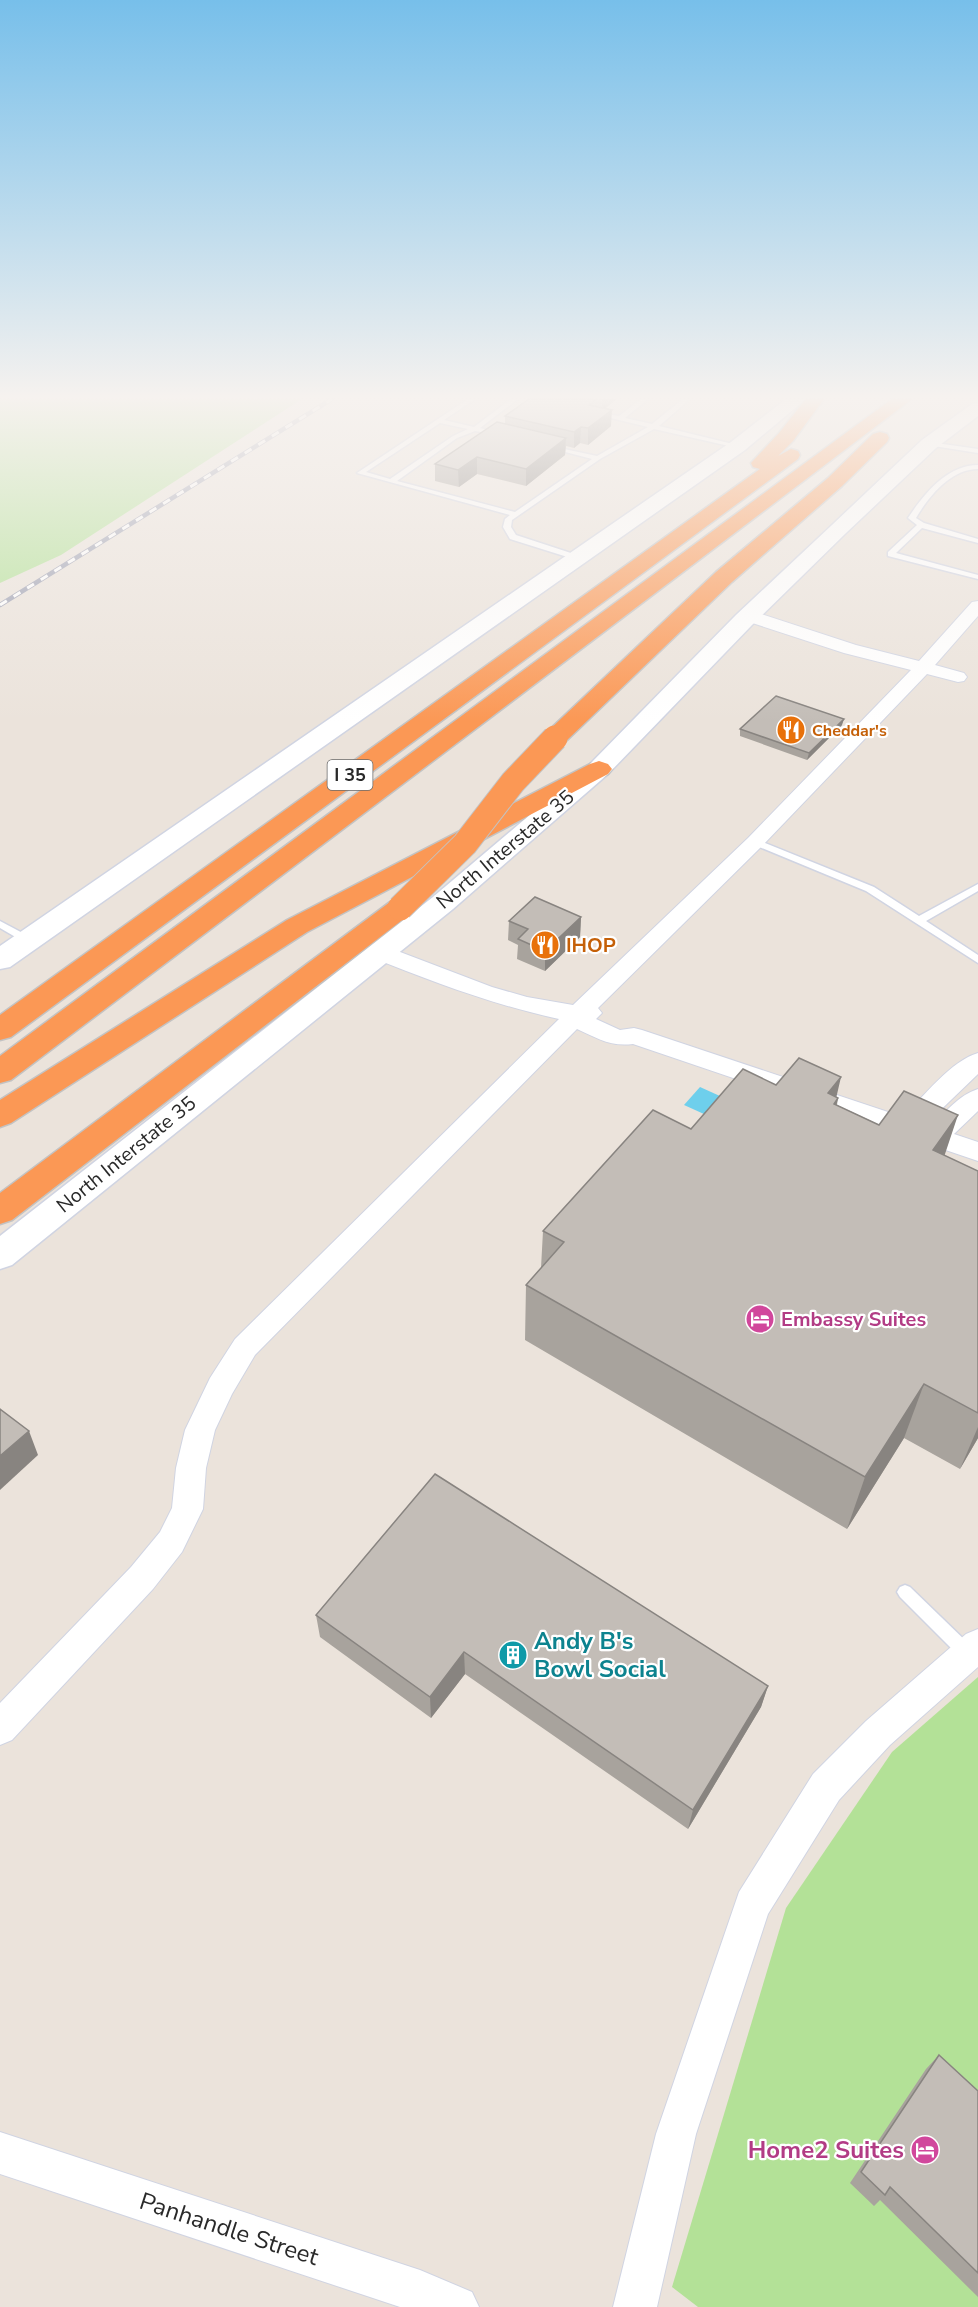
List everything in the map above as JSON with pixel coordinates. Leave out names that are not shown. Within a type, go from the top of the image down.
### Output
[{"type":"highway","points":[[701,520],[715,507]]},
{"type":"highway","name":"I 35","points":[[0,1030],[720,507]]},
{"type":"highway","name":"I 35","points":[[0,1072],[759,507]]},
{"type":"highway","points":[[0,1211],[400,908],[465,844],[513,782],[555,738],[724,577],[806,507]]},
{"type":"highway","points":[[0,1115],[297,926],[599,769]]},
{"type":"main road","points":[[0,960],[651,507]]},
{"type":"main road","name":"North Interstate 35","points":[[0,1255],[443,903],[599,769],[744,620],[868,507]]},
{"type":"street","points":[[0,1728],[142,1578],[171,1542],[187,1509],[192,1468],[201,1430],[220,1388],[245,1347],[695,898],[756,842],[925,671],[978,606]]},
{"type":"street","points":[[744,620],[846,658],[958,677]]},
{"type":"street","points":[[379,952],[482,993],[531,1006],[579,1015],[584,1023],[618,1038],[634,1036],[978,1152]]},
{"type":"street","points":[[907,1127],[974,1070]]},
{"type":"street","points":[[937,1137],[959,1113],[978,1098]]},
{"type":"street","points":[[635,2307],[676,2134],[752,1905],[826,1787],[878,1733],[973,1650]]},
{"type":"street","name":"Panhandle Street","points":[[0,2153],[420,2292],[457,2307]]},
{"type":"lane","points":[[488,507],[515,514]]},
{"type":"lane","points":[[526,507],[507,523],[508,532],[513,537],[578,558]]},
{"type":"lane","points":[[919,507],[912,518],[921,525],[978,541]]},
{"type":"lane","points":[[921,525],[891,554],[978,577]]},
{"type":"lane","points":[[965,537],[978,533]]},
{"type":"lane","points":[[756,842],[870,889],[978,960]]},
{"type":"lane","points":[[918,921],[978,887]]},
{"type":"lane","points":[[0,924],[28,940]]},
{"type":"lane","points":[[905,1592],[973,1650]]},
{"type":"green space","points":[[0,507],[136,507],[61,555],[0,583]]},
{"type":"green space","points":[[978,1677],[978,2307],[698,2307],[672,2287],[786,1908],[892,1752]]},
{"type":"water","points":[[700,1087],[742,1106],[715,1119],[684,1105]]},
{"type":"building","name":"Cheddar's","points":[[776,696],[844,719],[809,753],[740,729]]},
{"type":"building","points":[[535,897],[581,917],[545,951],[518,939],[528,929],[509,921]]},
{"type":"building","name":"Embassy Suites","points":[[799,1058],[841,1077],[828,1093],[838,1098],[834,1104],[879,1125],[904,1091],[958,1115],[933,1150],[978,1171],[978,1413],[924,1384],[865,1477],[526,1285],[564,1242],[543,1231],[653,1110],[691,1129],[743,1069],[776,1085]]},
{"type":"building","points":[[0,1409],[29,1431],[0,1456]]},
{"type":"building","name":"Andy B's Bowl Social","points":[[435,1474],[768,1686],[693,1810],[464,1652],[430,1697],[316,1615]]},
{"type":"building","name":"Home2 Suites","points":[[939,2055],[978,2091],[978,2273],[890,2187],[885,2195],[861,2172]]},
{"type":"railway","points":[[0,605],[158,507]]},
{"type":"place","name":"Cheddar's","points":[[791,730]]},
{"type":"place","name":"IHOP","points":[[545,945]]},
{"type":"place","name":"Embassy Suites","points":[[760,1319]]},
{"type":"place","name":"Andy B's Bowl Social","points":[[513,1655]]},
{"type":"place","name":"Home2 Suites","points":[[925,2150]]}]
